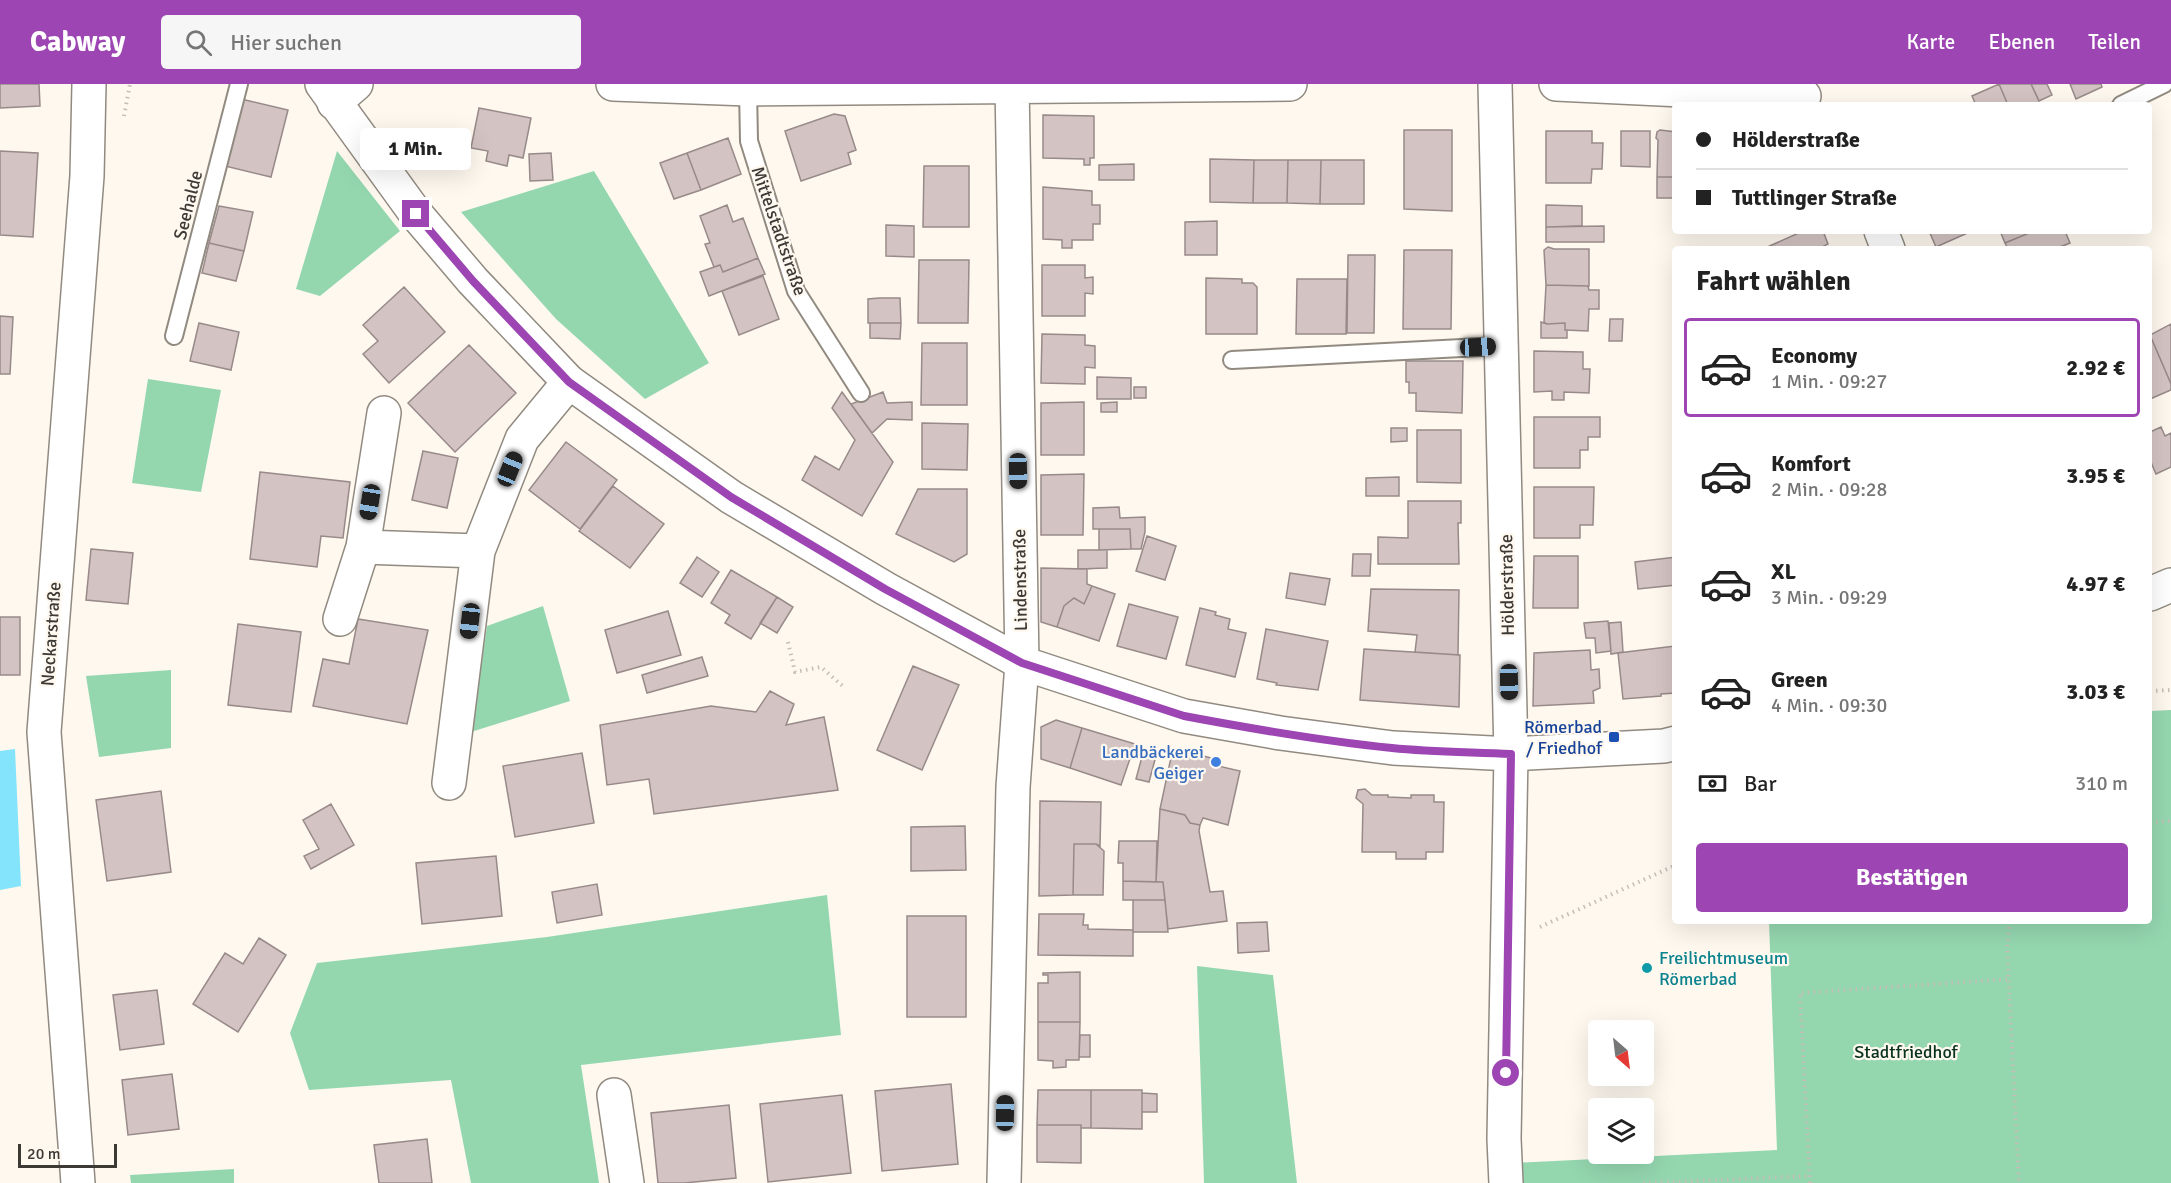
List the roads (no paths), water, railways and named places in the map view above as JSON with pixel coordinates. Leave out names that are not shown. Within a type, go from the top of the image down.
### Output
[{"type":"street","name":"Neckarstraße","points":[[78,1183],[44,732],[87,176],[89,84]]},
{"type":"street","points":[[620,84],[748,89],[1290,84]]},
{"type":"street","name":"Hölderstraße","points":[[1495,84],[1511,754],[1504,1139],[1506,1183]]},
{"type":"street","points":[[1556,84],[1807,94]]},
{"type":"street","name":"Lindenstraße","points":[[1004,1183],[1013,787],[1022,663],[1012,86]]},
{"type":"street","points":[[337,90],[416,214],[473,281],[569,382],[731,497],[885,589],[1022,663],[1184,716],[1280,733],[1393,748],[1511,754],[1672,744]]},
{"type":"street","points":[[449,783],[478,551],[522,439],[569,382]]},
{"type":"street","points":[[340,620],[363,547],[384,413]]},
{"type":"street","points":[[363,547],[478,551]]},
{"type":"street","points":[[2152,593],[2171,585]]},
{"type":"street","points":[[614,1095],[627,1183]]},
{"type":"lane","name":"Seehalde","points":[[174,336],[239,84]]},
{"type":"lane","points":[[2127,102],[2164,84]]},
{"type":"lane","name":"Mittelstadtstraße","points":[[748,89],[749,141],[796,291],[861,393]]},
{"type":"lane","points":[[1232,360],[1500,346]]},
{"type":"water","points":[[15,749],[21,886],[0,890],[0,751]]},
{"type":"place","name":"Römerbad / Friedhof","points":[[1614,737]]},
{"type":"place","name":"Landbäckerei Geiger","points":[[1216,762]]},
{"type":"place","name":"Freilichtmuseum Römerbad","points":[[1647,968]]},
{"type":"park label","name":"Stadtfriedhof","points":[[1906,1052]]}]
